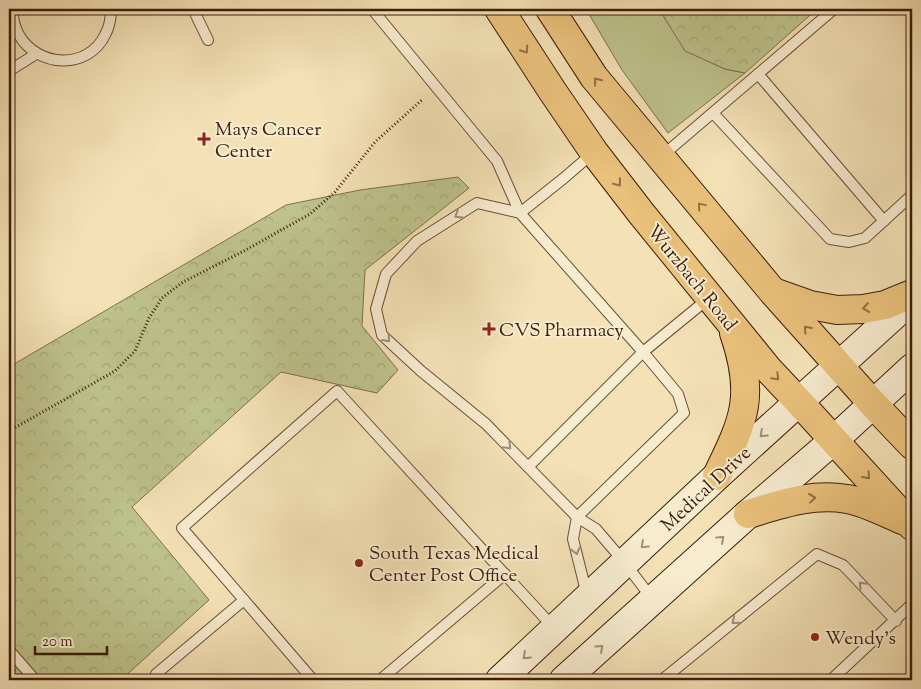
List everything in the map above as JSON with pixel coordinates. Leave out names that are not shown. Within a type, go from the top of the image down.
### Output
[{"type":"main road","name":"Wurzbach Road","points":[[499,9],[552,92],[594,152],[641,213],[768,369],[911,524]]},
{"type":"main road","points":[[550,9],[594,78],[773,292],[912,445]]},
{"type":"main road","points":[[773,292],[810,305],[837,310],[862,309],[885,305],[912,294]]},
{"type":"main road","points":[[718,476],[740,422],[744,406],[742,356],[731,324]]},
{"type":"main road","points":[[748,514],[798,499],[823,497],[848,499],[911,524]]},
{"type":"street","name":"Medical Drive","points":[[500,680],[912,298]]},
{"type":"street","points":[[564,680],[748,514],[834,440],[912,368]]},
{"type":"lane","points":[[14,9],[16,30],[24,44],[36,54],[50,60],[66,61],[81,57],[95,49],[105,37],[110,22],[111,9]]},
{"type":"lane","points":[[193,9],[208,40]]},
{"type":"lane","points":[[372,9],[497,161],[520,214],[678,394],[684,413],[577,517],[573,539],[588,598]]},
{"type":"lane","points":[[661,158],[834,9]]},
{"type":"lane","points":[[9,71],[36,54]]},
{"type":"lane","points":[[758,74],[884,221]]},
{"type":"lane","points":[[713,113],[830,239],[849,242],[865,238],[912,195]]},
{"type":"lane","points":[[520,214],[594,152]]},
{"type":"lane","points":[[520,214],[477,203],[417,241],[386,274],[376,309],[382,335],[421,371],[486,424],[577,517],[596,529],[653,600]]},
{"type":"lane","points":[[528,467],[643,352],[710,298]]},
{"type":"lane","points":[[313,680],[182,528],[338,391],[555,629]]},
{"type":"lane","points":[[662,680],[816,554],[843,565],[896,620]]},
{"type":"lane","points":[[380,680],[504,574]]},
{"type":"lane","points":[[162,680],[156,674],[244,600]]},
{"type":"lane","points":[[831,680],[912,604]]},
{"type":"lane","points":[[9,650],[35,680]]},
{"type":"path","points":[[9,431],[115,370],[135,351],[149,318],[162,298],[183,282],[310,214],[336,192],[375,142],[436,86]]},
{"type":"green space","points":[[586,9],[659,9],[686,51],[725,69],[745,73],[668,133],[622,70]]},
{"type":"green space","points":[[659,9],[817,9],[745,73],[725,69],[685,51]]},
{"type":"green space","points":[[458,177],[469,188],[365,270],[362,326],[398,370],[377,393],[281,372],[132,507],[209,600],[121,680],[9,680],[9,367],[286,205],[360,190]]},
{"type":"place","name":"Mays Cancer Center","points":[[204,139]]},
{"type":"place","name":"CVS Pharmacy","points":[[489,329]]},
{"type":"place","name":"South Texas Medical Center Post Office","points":[[359,563]]},
{"type":"place","name":"Wendy's","points":[[815,637]]}]
